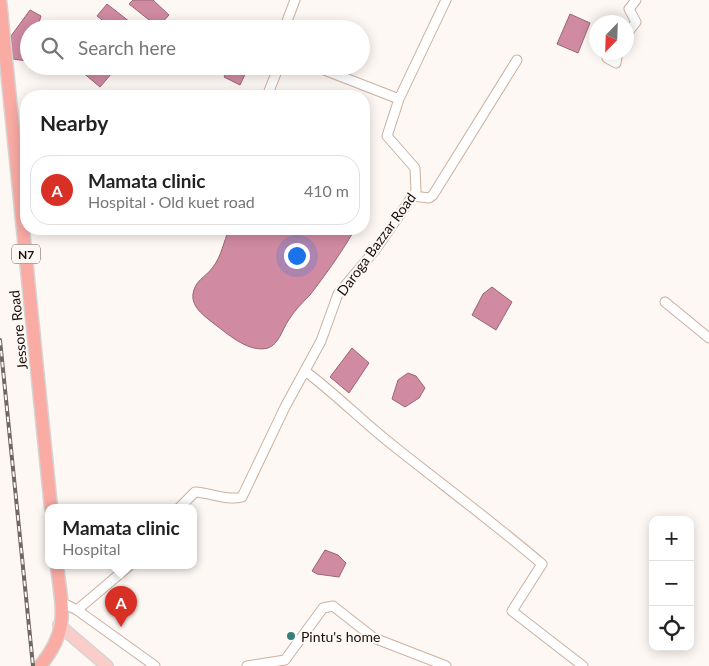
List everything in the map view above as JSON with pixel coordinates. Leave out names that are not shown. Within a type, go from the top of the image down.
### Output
[{"type":"highway","name":"Jessore Road","points":[[0,0],[20,199]]},
{"type":"highway","name":"Jessore Road","points":[[24,235],[51,504]]},
{"type":"highway","points":[[40,666],[47,657],[61,624],[57,569]]},
{"type":"highway","points":[[33,666],[47,648],[61,624]]},
{"type":"main road","points":[[61,624],[107,666]]},
{"type":"street","points":[[287,20],[295,0]]},
{"type":"street","name":"Daroga Bazzar Road","points":[[183,504],[195,492],[208,492],[230,500],[242,497],[321,341],[338,294],[376,249],[416,191],[415,168],[387,136],[399,99],[446,0]]},
{"type":"street","points":[[632,15],[629,9],[636,0]]},
{"type":"street","points":[[413,196],[429,198],[433,195],[517,60]]},
{"type":"street","points":[[270,90],[275,75]]},
{"type":"street","points":[[337,75],[399,99]]},
{"type":"street","points":[[665,302],[707,333]]},
{"type":"street","points":[[305,371],[394,446],[439,479],[542,564],[512,611],[582,666]]},
{"type":"street","points":[[77,610],[125,569]]},
{"type":"street","points":[[61,602],[77,610],[155,666]]},
{"type":"street","points":[[247,666],[285,660],[323,608],[334,606],[374,638],[446,666]]},
{"type":"shaded area","points":[[133,0],[153,0],[169,15],[164,20],[149,20],[129,4]]},
{"type":"shaded area","points":[[107,4],[127,20],[102,20],[97,16]]},
{"type":"shaded area","points":[[30,10],[41,16],[40,20],[23,20]]},
{"type":"shaded area","points":[[570,14],[589,23],[578,53],[557,44]]},
{"type":"shaded area","points":[[20,24],[20,60],[13,59],[11,36]]},
{"type":"shaded area","points":[[86,75],[110,75],[100,87]]},
{"type":"shaded area","points":[[225,75],[245,75],[240,85],[224,77]]},
{"type":"shaded area","points":[[227,235],[351,235],[322,279],[290,317],[278,340],[268,348],[254,348],[241,343],[209,320],[197,308],[193,299],[194,289],[218,259]]},
{"type":"shaded area","points":[[492,287],[512,302],[496,330],[472,315],[483,294]]},
{"type":"shaded area","points":[[352,348],[369,363],[349,393],[330,377]]},
{"type":"shaded area","points":[[408,373],[416,376],[425,388],[419,398],[405,407],[392,399],[398,380]]},
{"type":"shaded area","points":[[325,550],[338,555],[346,563],[339,577],[317,574],[312,571]]},
{"type":"railway","points":[[0,340],[33,666]]},
{"type":"place","name":"Mamata clinic","points":[[121,627]]},
{"type":"place","name":"Pintu's home","points":[[291,636]]}]
